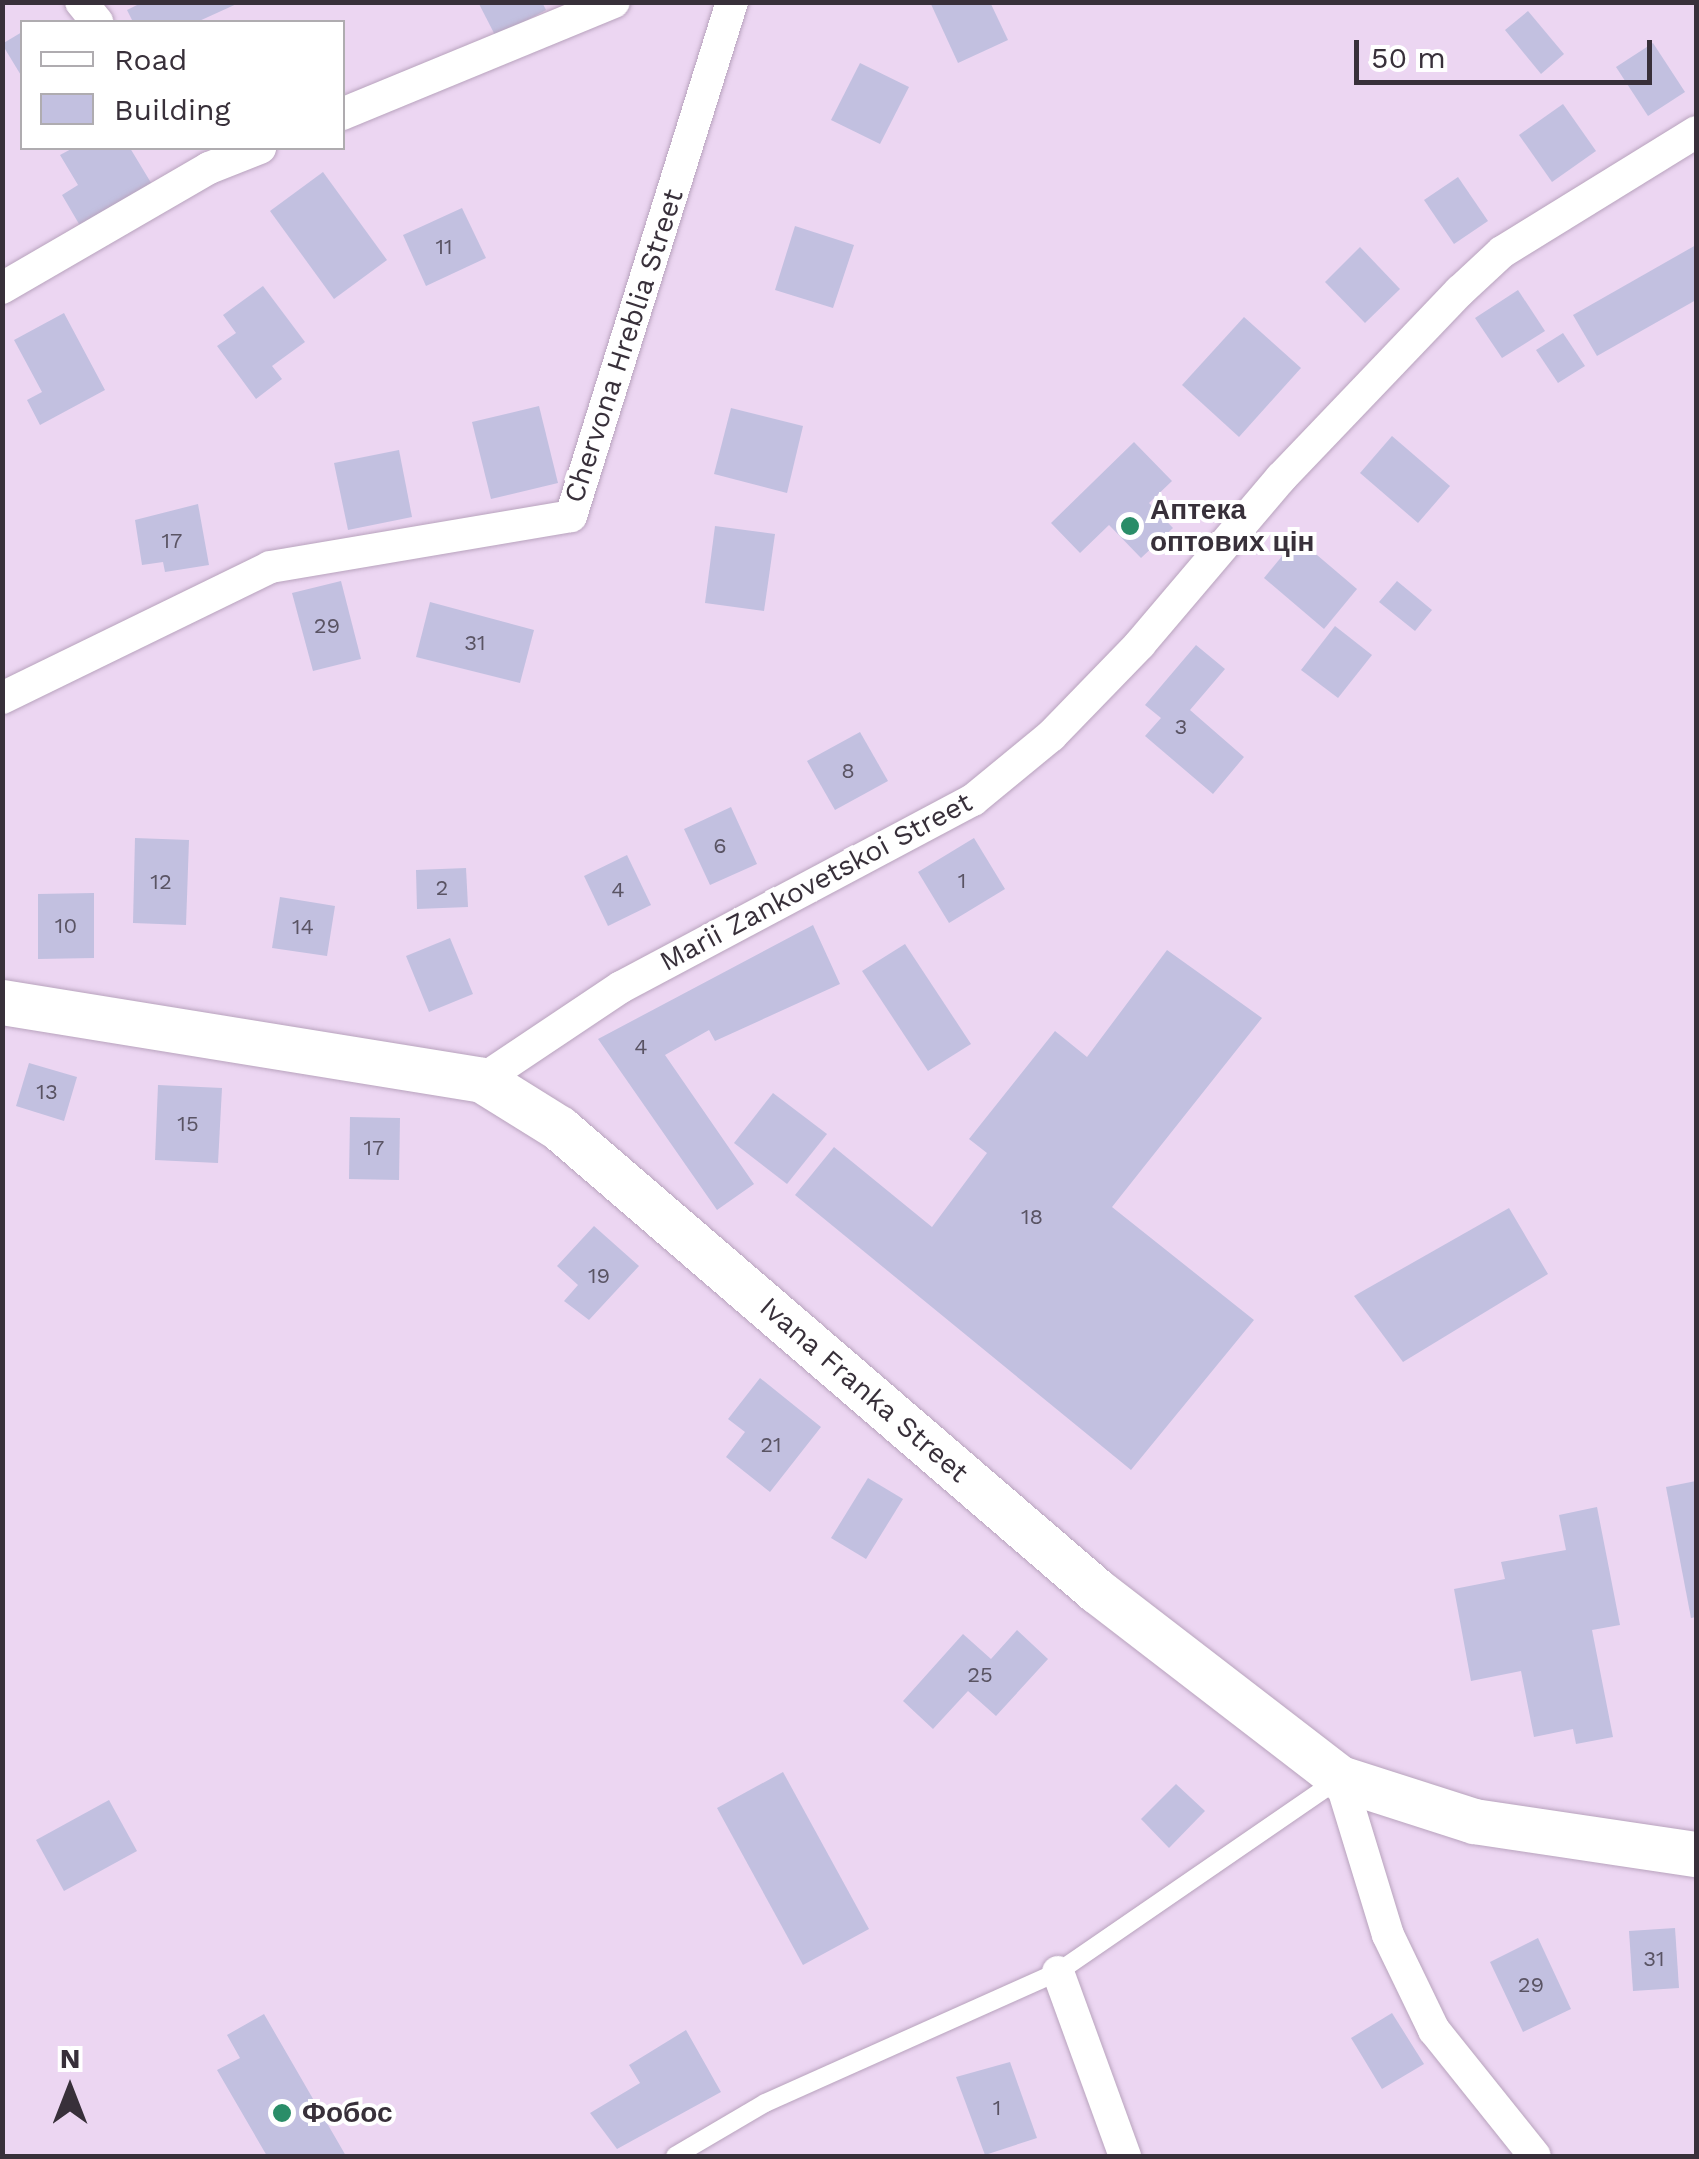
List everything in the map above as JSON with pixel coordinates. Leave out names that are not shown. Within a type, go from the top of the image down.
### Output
[{"type":"main road","name":"Ivana Franka Street","points":[[2,1002],[482,1080],[559,1128],[1097,1590],[1340,1778],[1474,1821],[1696,1854]]},
{"type":"street","points":[[345,113],[614,2]]},
{"type":"street","name":"Chervona Hreblia Street","points":[[2,698],[270,567],[571,516],[732,2]]},
{"type":"street","name":"Marii Zankovetskoi Street","points":[[482,1080],[621,987],[974,800],[1052,736],[1140,644],[1281,478],[1474,278],[1696,132]]},
{"type":"street","points":[[2,288],[201,158],[248,150]]},
{"type":"street","points":[[1340,1778],[1388,1934],[1434,2030],[1535,2156]]},
{"type":"street","points":[[1058,1972],[1125,2156]]},
{"type":"lane","points":[[676,2156],[765,2102],[1058,1972],[1340,1778]]},
{"type":"building","points":[[143,2],[241,2],[201,20],[132,20],[127,10]]},
{"type":"building","points":[[478,2],[542,2],[546,10],[496,37]]},
{"type":"building","points":[[930,2],[990,2],[1008,40],[958,63]]},
{"type":"building","points":[[1528,11],[1564,54],[1541,74],[1505,30]]},
{"type":"building","points":[[20,33],[20,74],[2,44]]},
{"type":"building","points":[[1653,43],[1685,92],[1648,116],[1616,67]]},
{"type":"building","points":[[860,63],[909,87],[880,144],[831,120]]},
{"type":"building","points":[[1563,104],[1596,151],[1552,182],[1519,135]]},
{"type":"building","points":[[69,150],[131,150],[153,186],[82,229],[62,195],[78,185],[60,155]]},
{"type":"building","points":[[323,172],[387,260],[334,299],[270,211]]},
{"type":"building","points":[[1458,177],[1488,221],[1454,244],[1424,200]]},
{"type":"building","points":[[462,208],[486,258],[426,286],[403,235]]},
{"type":"building","points":[[795,226],[854,245],[833,308],[775,290]]},
{"type":"building","points":[[1696,245],[1696,300],[1597,356],[1573,315]]},
{"type":"building","points":[[1360,247],[1400,289],[1365,323],[1325,282]]},
{"type":"building","points":[[263,286],[305,342],[272,366],[282,379],[256,399],[217,346],[236,333],[223,315]]},
{"type":"building","points":[[1518,290],[1545,331],[1502,358],[1475,318]]},
{"type":"building","points":[[64,313],[105,390],[40,425],[27,400],[42,392],[14,340]]},
{"type":"building","points":[[1244,317],[1301,368],[1239,437],[1182,385]]},
{"type":"building","points":[[1563,333],[1585,366],[1558,383],[1536,350]]},
{"type":"building","points":[[539,406],[558,483],[491,499],[472,422]]},
{"type":"building","points":[[731,408],[803,426],[787,493],[714,474]]},
{"type":"building","points":[[1392,436],[1450,486],[1418,523],[1360,473]]},
{"type":"building","points":[[1134,442],[1172,481],[1149,503],[1173,528],[1141,558],[1109,525],[1080,553],[1051,523]]},
{"type":"building","points":[[399,450],[412,517],[348,530],[334,463]]},
{"type":"building","points":[[198,504],[209,565],[165,572],[163,562],[142,565],[135,520]]},
{"type":"building","points":[[715,526],[775,534],[764,611],[705,603]]},
{"type":"building","points":[[1297,538],[1357,589],[1324,629],[1264,578]]},
{"type":"building","points":[[341,581],[361,659],[313,671],[292,593]]},
{"type":"building","points":[[1397,581],[1432,610],[1415,631],[1379,602]]},
{"type":"building","points":[[430,602],[534,630],[520,683],[416,657]]},
{"type":"building","points":[[1335,626],[1372,655],[1338,698],[1301,670]]},
{"type":"building","points":[[1196,645],[1225,669],[1190,710],[1244,757],[1213,794],[1145,736],[1161,718],[1145,705]]},
{"type":"building","points":[[860,732],[888,781],[835,810],[807,761]]},
{"type":"building","points":[[731,807],[757,864],[710,885],[684,829]]},
{"type":"building","points":[[135,838],[189,840],[186,925],[133,923]]},
{"type":"building","points":[[974,838],[1005,889],[949,923],[918,872]]},
{"type":"building","points":[[627,855],[651,905],[608,926],[584,876]]},
{"type":"building","points":[[466,868],[468,907],[417,909],[416,870]]},
{"type":"building","points":[[94,893],[94,958],[38,959],[38,894]]},
{"type":"building","points":[[280,897],[335,906],[327,956],[272,948]]},
{"type":"building","points":[[813,925],[840,984],[715,1041],[709,1030],[665,1055],[754,1184],[717,1210],[598,1039]]},
{"type":"building","points":[[450,938],[473,994],[429,1012],[406,956]]},
{"type":"building","points":[[905,944],[971,1044],[928,1071],[862,971]]},
{"type":"building","points":[[1167,950],[1262,1018],[1112,1207],[1254,1320],[1131,1470],[795,1195],[834,1147],[932,1227],[987,1153],[969,1139],[1055,1031],[1087,1057]]},
{"type":"building","points":[[29,1063],[77,1077],[64,1121],[16,1106]]},
{"type":"building","points":[[158,1085],[222,1088],[218,1163],[155,1160]]},
{"type":"building","points":[[773,1093],[827,1134],[787,1184],[734,1143]]},
{"type":"building","points":[[350,1117],[400,1118],[399,1180],[349,1179]]},
{"type":"building","points":[[1509,1208],[1548,1274],[1403,1362],[1354,1296]]},
{"type":"building","points":[[594,1226],[639,1266],[589,1320],[564,1301],[578,1285],[557,1266]]},
{"type":"building","points":[[760,1378],[821,1427],[770,1492],[726,1457],[745,1432],[728,1419]]},
{"type":"building","points":[[868,1478],[903,1499],[866,1559],[831,1538]]},
{"type":"building","points":[[1696,1481],[1696,1617],[1691,1618],[1666,1487]]},
{"type":"building","points":[[1597,1507],[1620,1625],[1592,1630],[1613,1737],[1576,1744],[1573,1729],[1534,1737],[1521,1671],[1471,1681],[1454,1589],[1505,1579],[1501,1562],[1566,1550],[1559,1515]]},
{"type":"building","points":[[1017,1630],[1048,1659],[996,1716],[968,1691],[933,1729],[903,1701],[963,1634],[991,1659]]},
{"type":"building","points":[[783,1772],[869,1929],[803,1965],[717,1808]]},
{"type":"building","points":[[1176,1784],[1205,1811],[1169,1848],[1141,1819]]},
{"type":"building","points":[[109,1800],[137,1851],[64,1891],[36,1840]]},
{"type":"building","points":[[1675,1928],[1679,1988],[1633,1991],[1629,1931]]},
{"type":"building","points":[[1538,1938],[1571,2009],[1523,2032],[1490,1962]]},
{"type":"building","points":[[1392,2013],[1424,2064],[1382,2089],[1351,2038]]},
{"type":"building","name":"Фобос","points":[[264,2014],[346,2156],[267,2156],[217,2070],[240,2058],[227,2035]]},
{"type":"building","points":[[686,2030],[721,2092],[617,2149],[590,2113],[640,2083],[629,2065]]},
{"type":"building","points":[[1010,2062],[1037,2138],[985,2155],[956,2077]]},
{"type":"place","name":"Аптека оптових цін","points":[[1130,526]]},
{"type":"place","name":"Фобос","points":[[282,2113]]}]
